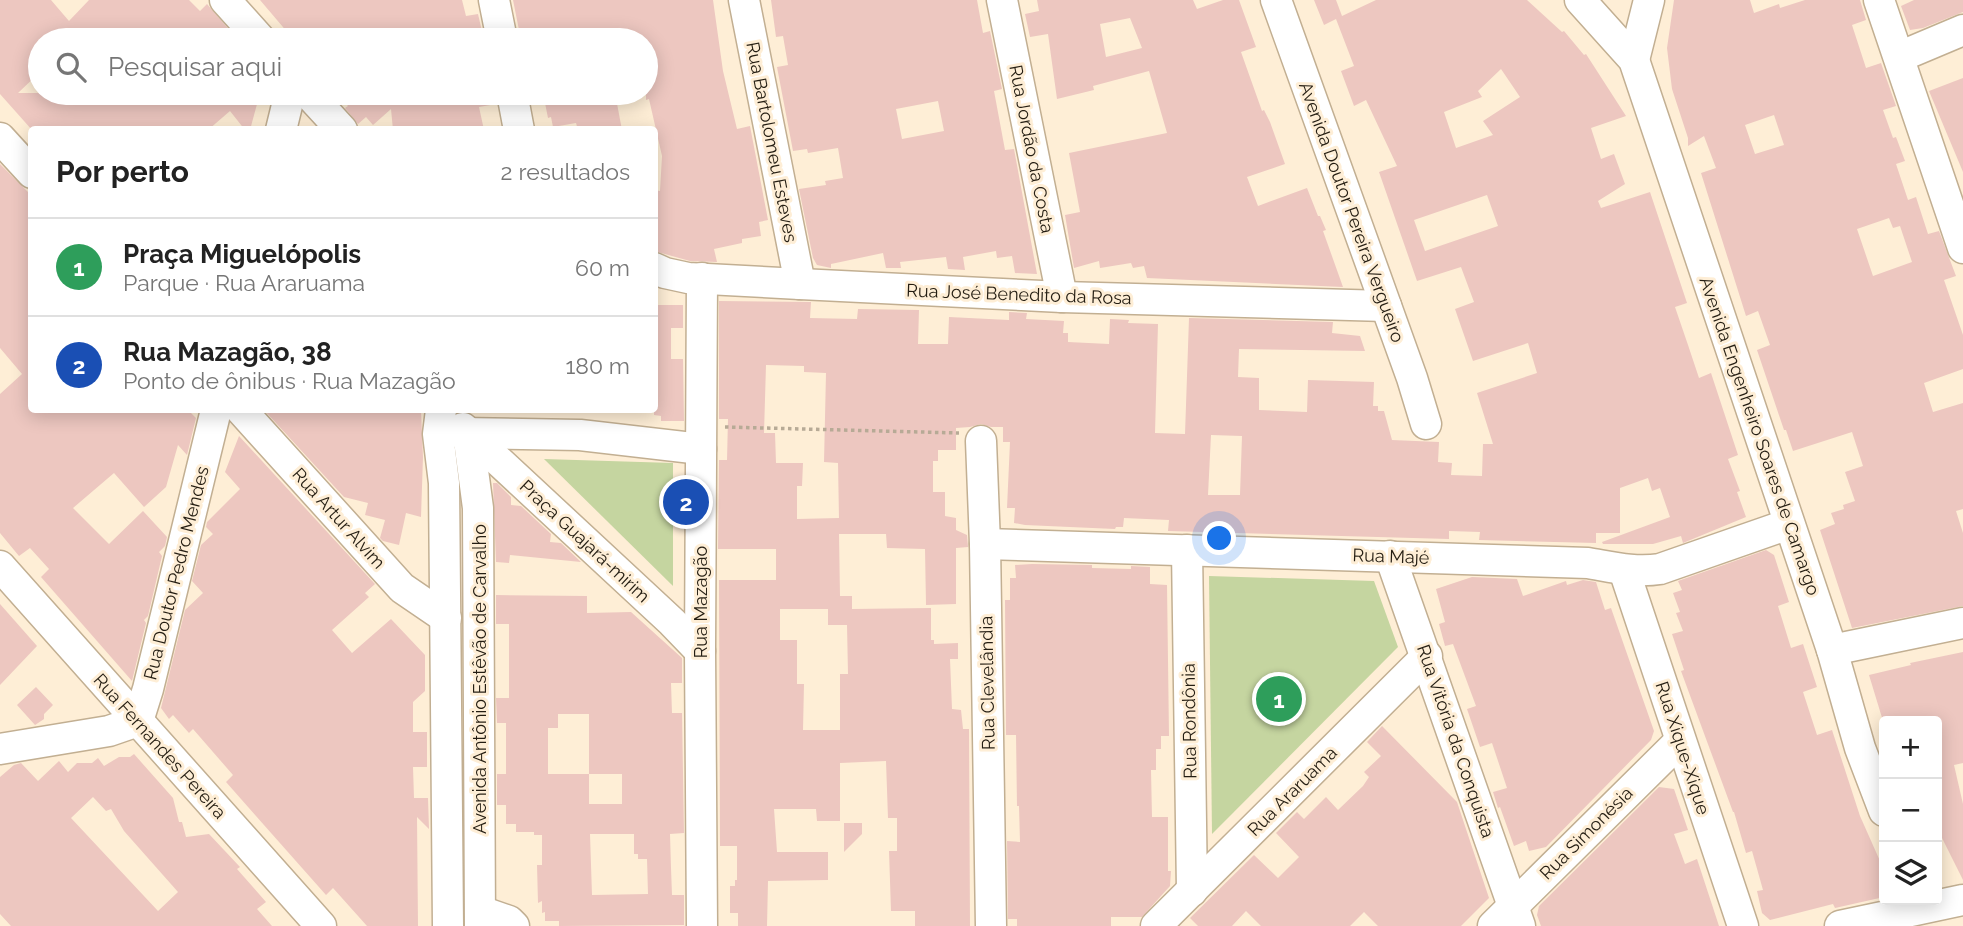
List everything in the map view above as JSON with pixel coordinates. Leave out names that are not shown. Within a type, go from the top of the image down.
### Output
[{"type":"street","points":[[225,0],[250,28]]},
{"type":"street","points":[[494,0],[500,28]]},
{"type":"street","name":"Rua Bartolomeu Esteves","points":[[744,0],[800,284]]},
{"type":"street","name":"Rua Jordão da Costa","points":[[1002,0],[1062,298]]},
{"type":"street","name":"Avenida Doutor Pereira Vergueiro","points":[[1276,0],[1426,424]]},
{"type":"street","points":[[1580,0],[1634,60]]},
{"type":"street","points":[[1634,60],[1649,0]]},
{"type":"street","points":[[1879,0],[1963,248]]},
{"type":"street","points":[[1899,57],[1963,30]]},
{"type":"street","name":"Avenida Engenheiro Soares de Camargo","points":[[1634,60],[1832,650],[1860,748],[1879,798]]},
{"type":"street","points":[[282,126],[287,105]]},
{"type":"street","points":[[319,105],[338,126]]},
{"type":"street","points":[[514,105],[518,126]]},
{"type":"street","points":[[0,138],[28,169]]},
{"type":"street","name":"Rua José Benedito da Rosa","points":[[658,270],[702,278],[1062,298],[1386,306]]},
{"type":"street","name":"Rua Mazagão","points":[[702,278],[702,926]]},
{"type":"street","name":"Rua Doutor Pedro Mendes","points":[[138,721],[215,413]]},
{"type":"street","name":"Rua Artur Alvim","points":[[244,413],[402,588],[446,618]]},
{"type":"street","points":[[440,418],[468,433],[577,422],[701,438]]},
{"type":"street","name":"Avenida Antônio Estêvão de Carvalho","points":[[440,418],[444,483],[448,926]]},
{"type":"street","name":"Avenida Antônio Estêvão de Carvalho","points":[[468,433],[478,508],[480,918]]},
{"type":"street","name":"Praça Guajará-mirim","points":[[468,433],[700,651]]},
{"type":"street","name":"Rua Clevelândia","points":[[981,441],[991,926]]},
{"type":"street","name":"Rua Majé","points":[[985,544],[1588,563],[1647,571],[1660,569],[1789,524]]},
{"type":"street","name":"Rua Rondônia","points":[[1187,550],[1192,891]]},
{"type":"street","name":"Rua Vitória da Conquista","points":[[1390,556],[1427,656],[1509,919]]},
{"type":"street","name":"Rua Fernandes Pereira","points":[[0,566],[321,926]]},
{"type":"street","name":"Rua Xique-Xique","points":[[1624,570],[1743,926]]},
{"type":"street","points":[[1832,650],[1963,623]]},
{"type":"street","name":"Rua Araruama","points":[[1156,926],[1427,656]]},
{"type":"street","points":[[0,749],[109,731],[138,721]]},
{"type":"street","name":"Rua Simonésia","points":[[1509,919],[1679,741]]},
{"type":"street","points":[[1840,926],[1947,908]]},
{"type":"street","points":[[480,918],[509,921],[514,926]]},
{"type":"path","points":[[701,438],[957,432],[981,441]]},
{"type":"green space","points":[[544,459],[673,463],[673,586]]},
{"type":"green space","points":[[1209,576],[1374,581],[1398,647],[1212,834]]},
{"type":"building","points":[[0,0],[51,0],[69,21],[89,0],[189,0],[200,11],[207,4],[228,28],[28,28],[28,83],[18,93],[28,93],[28,105],[257,105],[251,126],[242,126],[230,111],[213,126],[28,126],[0,94]]},
{"type":"building","points":[[260,0],[462,0],[466,16],[478,14],[481,28],[284,28]]},
{"type":"building","points":[[513,0],[713,0],[723,71],[737,129],[750,126],[768,220],[759,222],[761,236],[742,239],[742,243],[714,249],[717,262],[690,261],[658,252],[658,191],[662,156],[658,126],[655,126],[650,105],[658,105],[658,28],[519,28]]},
{"type":"building","points":[[771,0],[977,0],[983,33],[990,31],[1002,89],[994,91],[1005,150],[1014,149],[1037,274],[1015,273],[1012,256],[997,258],[996,251],[963,257],[965,270],[948,269],[946,257],[900,262],[901,268],[886,268],[883,253],[831,264],[831,268],[817,265],[813,258],[799,189],[826,185],[825,181],[843,178],[838,148],[808,153],[807,149],[793,151],[777,67],[788,65],[783,36],[776,37]],"holes":[[[938,101],[944,131],[902,139],[896,109]]]},
{"type":"building","points":[[1037,0],[1193,0],[1197,9],[1223,0],[1239,0],[1256,47],[1241,52],[1285,164],[1247,177],[1258,206],[1307,188],[1326,230],[1323,231],[1343,287],[1147,278],[1144,266],[1133,268],[1131,263],[1100,268],[1099,261],[1074,268],[1065,215],[1080,212],[1069,153],[1167,133],[1149,71],[1093,86],[1094,90],[1057,99],[1048,34],[1030,37],[1025,14],[1039,11]],"holes":[[[1130,18],[1142,48],[1106,57],[1100,24]]]},
{"type":"building","points":[[1314,0],[1336,0],[1342,16],[1376,0],[1527,0],[1564,31],[1584,55],[1586,54],[1626,116],[1591,128],[1601,159],[1614,154],[1625,184],[1598,201],[1601,208],[1650,192],[1687,303],[1675,307],[1699,378],[1711,373],[1738,455],[1728,459],[1746,517],[1683,543],[1681,536],[1653,544],[1603,544],[1602,542],[1670,517],[1660,488],[1652,491],[1648,478],[1620,488],[1620,533],[1596,533],[1596,543],[1479,540],[1480,532],[1449,531],[1449,539],[1168,531],[1169,520],[1124,518],[1123,527],[1115,529],[1025,525],[1014,523],[1015,508],[1007,508],[1010,442],[1003,442],[1003,427],[981,424],[956,428],[956,450],[938,450],[938,461],[933,461],[933,492],[945,492],[945,516],[956,518],[956,530],[967,535],[968,547],[956,548],[956,604],[926,605],[925,549],[887,548],[886,534],[839,534],[840,596],[852,596],[852,609],[931,608],[931,640],[934,640],[934,644],[958,643],[958,659],[950,659],[952,709],[961,710],[963,729],[969,729],[970,926],[915,926],[915,911],[891,911],[889,851],[897,851],[897,818],[888,818],[886,761],[840,763],[840,821],[817,821],[816,809],[774,809],[777,852],[828,852],[828,880],[768,881],[767,926],[738,926],[738,913],[730,913],[730,886],[735,886],[737,880],[737,846],[720,846],[719,580],[776,580],[776,549],[718,549],[719,460],[727,460],[728,419],[719,419],[719,301],[811,302],[810,318],[857,319],[858,309],[919,310],[918,344],[948,344],[949,317],[1009,320],[1009,312],[1027,313],[1026,319],[1064,321],[1063,333],[1068,333],[1068,342],[1109,344],[1110,319],[1129,320],[1128,323],[1158,324],[1155,433],[1185,434],[1189,318],[1333,322],[1332,333],[1360,336],[1365,351],[1239,349],[1238,377],[1259,378],[1259,410],[1307,412],[1308,380],[1374,382],[1373,406],[1378,406],[1378,411],[1384,411],[1392,440],[1439,442],[1438,462],[1452,463],[1451,475],[1482,476],[1483,444],[1493,444],[1477,393],[1537,373],[1528,343],[1473,361],[1455,309],[1474,302],[1461,267],[1417,281],[1379,172],[1397,166],[1366,100],[1354,106],[1341,71],[1354,66],[1336,19],[1324,25]],"holes":[[[1501,69],[1520,97],[1483,121],[1493,135],[1456,148],[1444,112],[1482,97],[1478,91]],[[1487,195],[1498,226],[1425,251],[1414,220]],[[766,365],[804,366],[804,372],[826,373],[824,462],[838,463],[839,518],[797,519],[797,486],[802,486],[803,463],[776,463],[775,433],[764,433]],[[1211,435],[1242,436],[1240,495],[1208,495]],[[780,609],[828,609],[828,625],[847,625],[848,674],[840,674],[840,730],[803,730],[804,684],[797,684],[797,640],[780,640]]]},
{"type":"building","points":[[1674,0],[1750,0],[1754,13],[1779,4],[1780,8],[1805,0],[1860,0],[1866,20],[1852,25],[1866,68],[1881,63],[1896,106],[1883,110],[1905,161],[1896,164],[1908,200],[1916,197],[1928,234],[1939,231],[1956,276],[1944,280],[1963,335],[1963,369],[1924,383],[1933,412],[1963,403],[1963,509],[1956,511],[1963,533],[1963,606],[1852,628],[1820,530],[1835,524],[1831,513],[1844,509],[1843,505],[1855,501],[1845,472],[1863,466],[1852,432],[1793,451],[1757,350],[1770,345],[1758,311],[1746,316],[1701,173],[1716,168],[1704,136],[1688,146],[1688,138],[1672,89],[1667,48]],"holes":[[[1774,115],[1784,145],[1755,154],[1745,125]],[[1889,218],[1893,228],[1900,226],[1912,262],[1873,276],[1857,229]]]},
{"type":"building","points":[[1914,0],[1963,0],[1963,12],[1923,28],[1910,30],[1901,6]]},
{"type":"building","points":[[1963,78],[1963,172],[1929,91]]},
{"type":"building","points":[[490,105],[479,107],[483,126],[393,126],[391,109],[373,125],[366,117],[358,124],[345,108]]},
{"type":"building","points":[[545,105],[617,105],[621,126],[577,126],[576,123],[553,126],[551,117],[548,118]]},
{"type":"building","points":[[0,164],[28,192],[28,413],[191,413],[196,418],[187,455],[178,445],[166,487],[144,507],[114,473],[73,508],[109,544],[143,511],[167,537],[165,546],[159,552],[162,556],[148,616],[144,620],[146,623],[132,681],[41,577],[49,569],[30,548],[19,556],[0,533],[0,394],[22,374],[0,348]]},
{"type":"building","points":[[658,305],[683,305],[683,328],[671,328],[671,359],[683,359],[684,421],[661,421],[661,416],[654,415],[658,413]]},
{"type":"building","points":[[267,413],[421,413],[421,517],[406,513],[399,545],[380,538],[385,520],[365,515],[368,503],[344,497]]},
{"type":"building","points":[[239,436],[375,584],[365,593],[369,597],[332,630],[352,653],[391,619],[425,655],[425,691],[413,702],[413,732],[427,732],[427,767],[413,767],[414,798],[428,798],[429,829],[417,817],[418,926],[367,926],[333,888],[326,895],[226,782],[233,775],[193,729],[189,733],[173,715],[169,719],[161,708],[185,610],[203,593],[192,581],[201,545],[213,534],[206,527],[207,522],[240,489],[225,472]]},
{"type":"building","points":[[493,483],[497,483],[511,497],[511,505],[521,506],[551,534],[550,542],[561,543],[581,562],[510,555],[509,563],[496,562]]},
{"type":"building","points":[[1766,550],[1774,555],[1789,602],[1778,606],[1791,648],[1803,644],[1817,687],[1803,692],[1817,735],[1832,730],[1860,816],[1879,859],[1879,898],[1835,908],[1833,904],[1770,920],[1762,913],[1757,891],[1763,890],[1752,851],[1746,853],[1734,812],[1681,671],[1684,670],[1672,634],[1683,631],[1676,613],[1680,612],[1673,593],[1682,590],[1678,581]]},
{"type":"building","points":[[1015,565],[1131,569],[1131,566],[1150,567],[1150,584],[1167,585],[1169,736],[1161,736],[1161,749],[1156,749],[1156,770],[1151,770],[1152,817],[1168,817],[1170,886],[1142,917],[1111,917],[1111,926],[1017,926],[1017,919],[1008,919],[1007,841],[1020,842],[1016,735],[1006,735],[1005,600],[1010,600],[1010,578],[1016,578]]},
{"type":"building","points":[[1472,577],[1517,579],[1523,596],[1566,581],[1567,585],[1583,580],[1596,582],[1605,610],[1611,608],[1654,731],[1651,740],[1546,847],[1529,851],[1526,841],[1514,846],[1493,792],[1507,788],[1492,743],[1480,747],[1467,709],[1476,706],[1453,644],[1445,646],[1439,624],[1445,622],[1436,589]]},
{"type":"building","points":[[496,595],[587,596],[587,613],[631,612],[682,658],[682,683],[671,683],[672,713],[682,713],[684,833],[670,834],[672,895],[684,895],[684,925],[559,926],[559,921],[545,921],[542,901],[538,903],[537,865],[542,865],[542,835],[516,832],[516,824],[506,824],[506,805],[497,805],[497,774],[506,774],[506,723],[497,723],[496,698],[509,698],[509,624],[496,624]],"holes":[[[558,714],[589,714],[589,774],[548,774],[548,728],[558,728]],[[589,774],[622,774],[622,804],[589,804]],[[590,834],[634,834],[634,854],[638,854],[638,859],[647,859],[648,894],[592,895]]]},
{"type":"building","points":[[0,604],[37,646],[0,685]]},
{"type":"building","points":[[1963,652],[1963,763],[1954,765],[1963,804],[1963,880],[1942,838],[1942,716],[1881,716],[1869,675],[1911,665],[1910,663]]},
{"type":"building","points":[[36,687],[53,705],[44,714],[44,719],[35,725],[17,705]]},
{"type":"building","points":[[1382,726],[1457,802],[1489,898],[1461,926],[1378,926],[1364,912],[1350,926],[1261,926],[1246,911],[1232,926],[1198,926],[1190,918],[1254,855],[1278,878],[1299,857],[1276,833],[1297,812],[1304,819],[1326,797],[1338,810],[1363,786],[1369,777],[1364,772],[1381,756],[1367,742]]},
{"type":"building","points":[[134,754],[173,798],[186,837],[209,834],[240,867],[237,869],[266,902],[257,909],[272,926],[11,926],[0,914],[0,777],[14,765],[21,763],[38,781],[59,761],[68,772],[77,763],[92,763],[98,758],[104,766],[119,757],[130,757]],"holes":[[[93,797],[106,811],[111,809],[124,831],[178,892],[158,911],[71,818]]]},
{"type":"building","points":[[1659,787],[1674,789],[1688,830],[1674,834],[1685,864],[1697,859],[1719,926],[1541,926],[1537,915],[1539,906]]},
{"type":"building","points":[[844,823],[862,823],[862,834],[844,852]]},
{"type":"place","name":"Rua Mazagão, 38","points":[[686,502]]},
{"type":"place","name":"Praça Miguelópolis","points":[[1279,699]]}]
